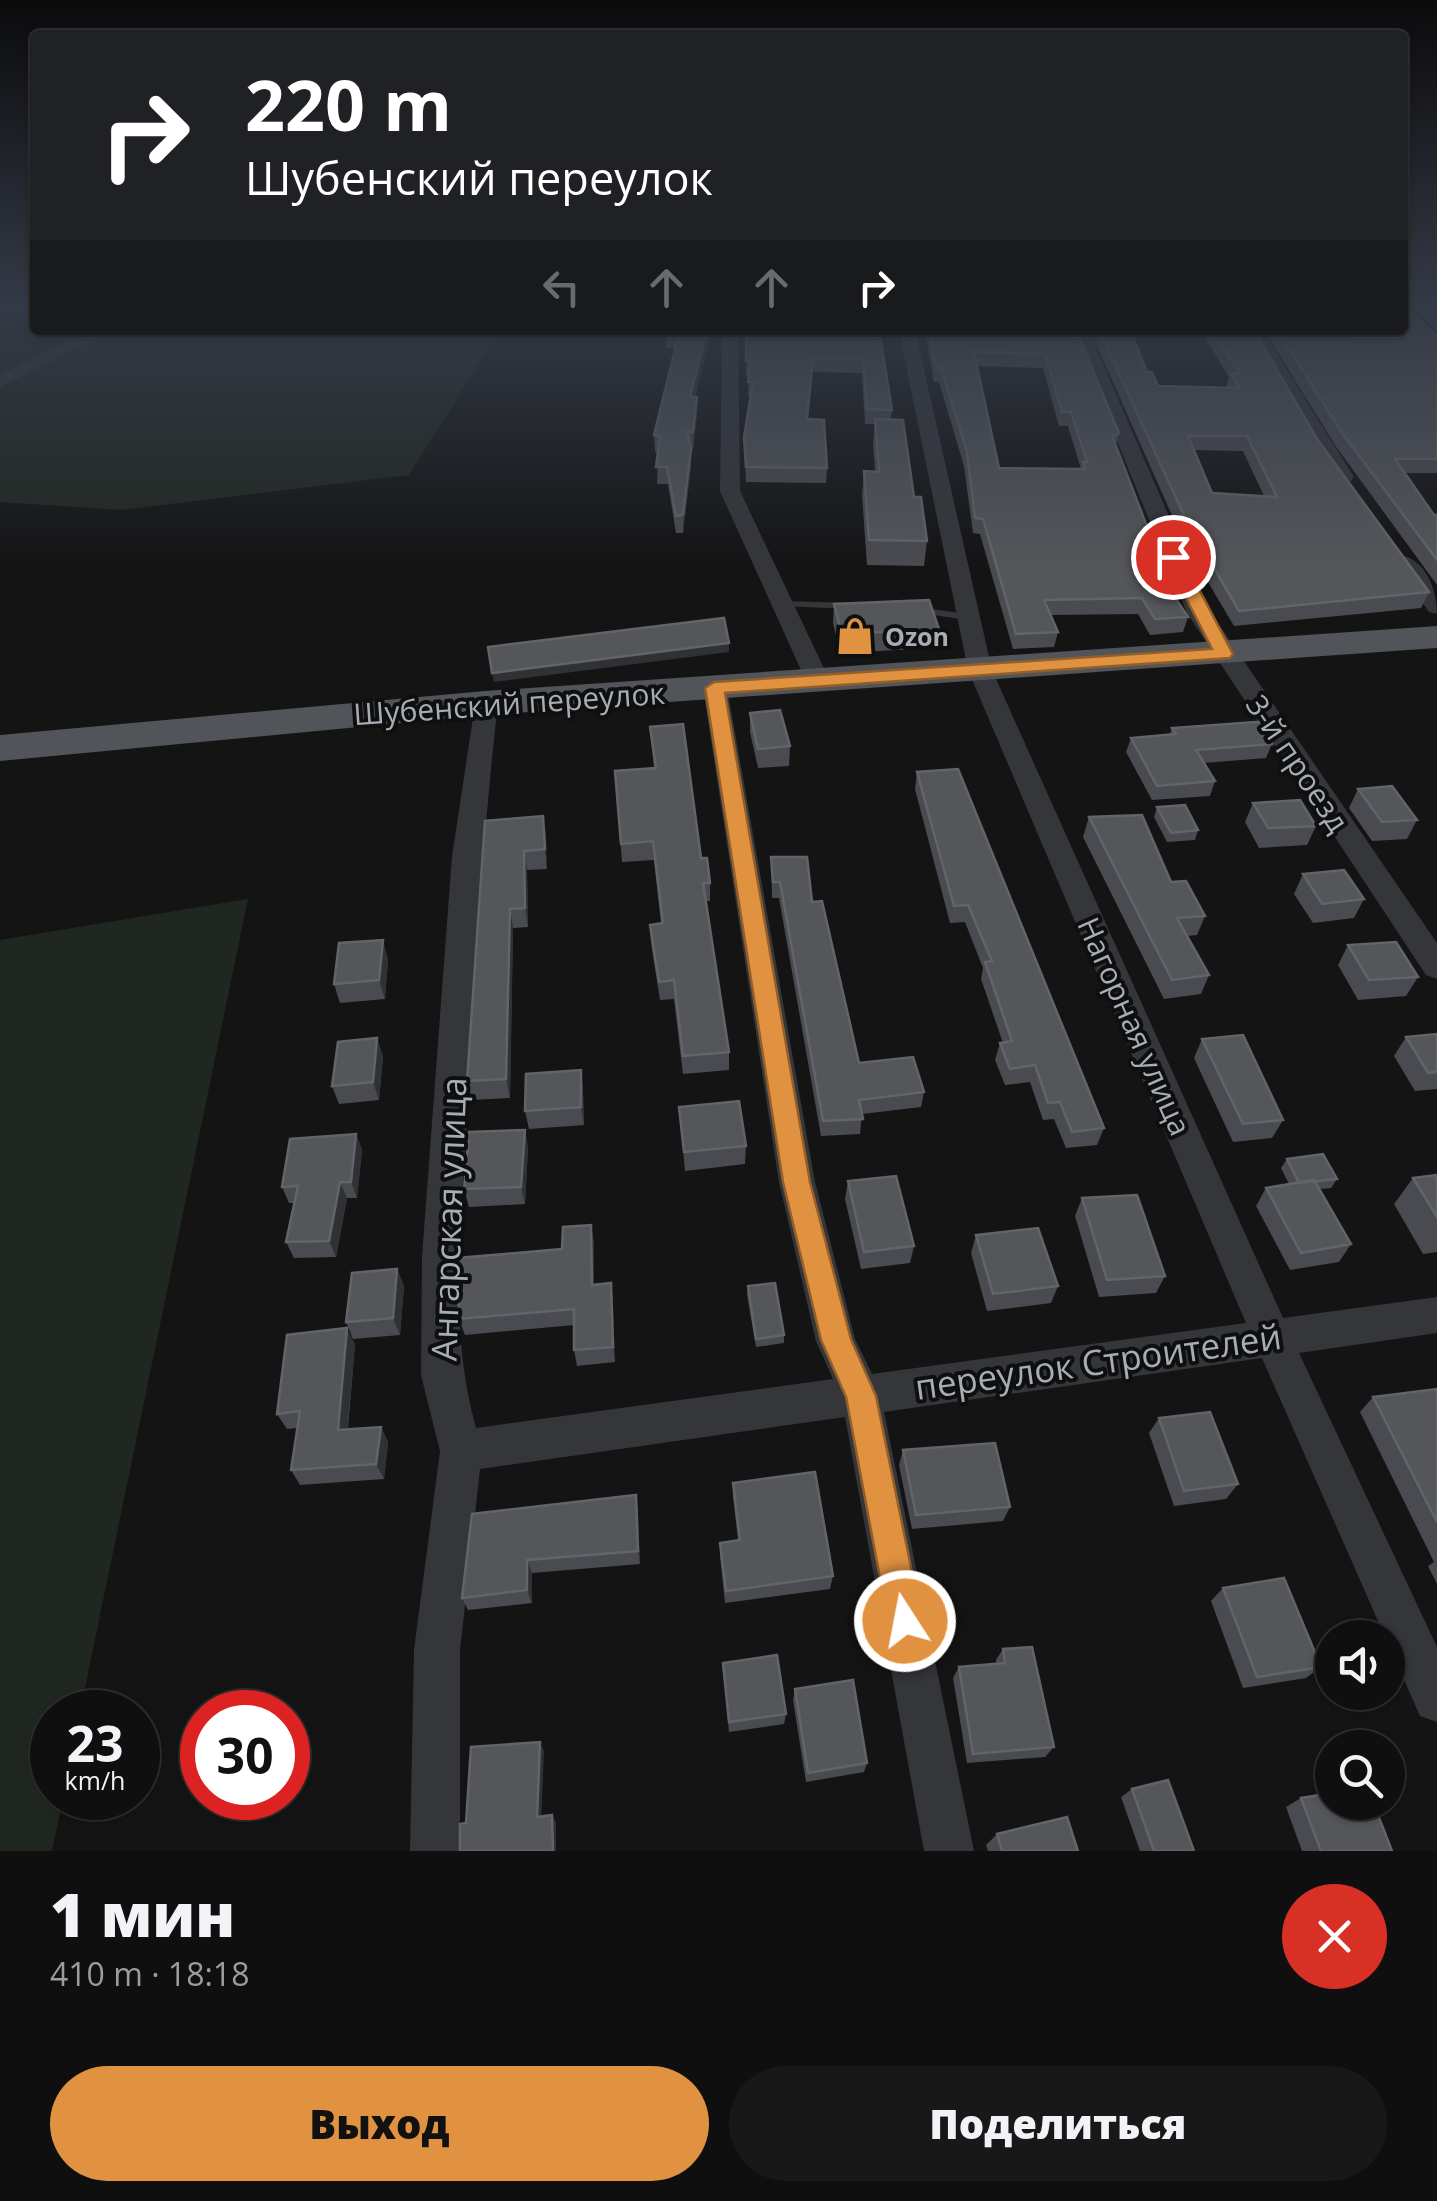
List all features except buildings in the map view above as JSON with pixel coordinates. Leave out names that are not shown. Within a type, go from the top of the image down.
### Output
[{"type":"main road","name":"Шубенский переулок","points":[[0,748],[484,703],[1437,637]]},
{"type":"street","points":[[730,391],[730,491],[818,681]]},
{"type":"street","name":"Нагорная улица","points":[[920,391],[980,670],[1271,1335],[1437,1699]]},
{"type":"street","name":"3-й проезд","points":[[1105,391],[1198,613],[1437,967]]},
{"type":"street","points":[[1292,391],[1355,492]]},
{"type":"street","points":[[1395,548],[1437,608]]},
{"type":"street","points":[[714,688],[797,1182],[836,1340],[861,1396],[949,1851]]},
{"type":"street","name":"Ангарская улица","points":[[435,1851],[437,1650],[461,1451],[441,1375],[442,1256],[466,856],[484,703]]},
{"type":"street","name":"переулок Строителей","points":[[461,1451],[1437,1314]]},
{"type":"lane","points":[[782,604],[864,607]]},
{"type":"lane","points":[[909,610],[968,618]]},
{"type":"shaded area","points":[[0,391],[461,391],[409,475],[121,510],[0,502]]},
{"type":"shaded area","points":[[248,899],[85,1690],[30,1690],[30,1820],[58,1820],[52,1851],[0,1851],[0,940]]},
{"type":"place","name":"Ozon","points":[[855,636]]},
{"type":"route","points":[[905,1621],[861,1396],[836,1340],[797,1182],[714,688],[1224,654],[1198,613],[1173,557]]}]
